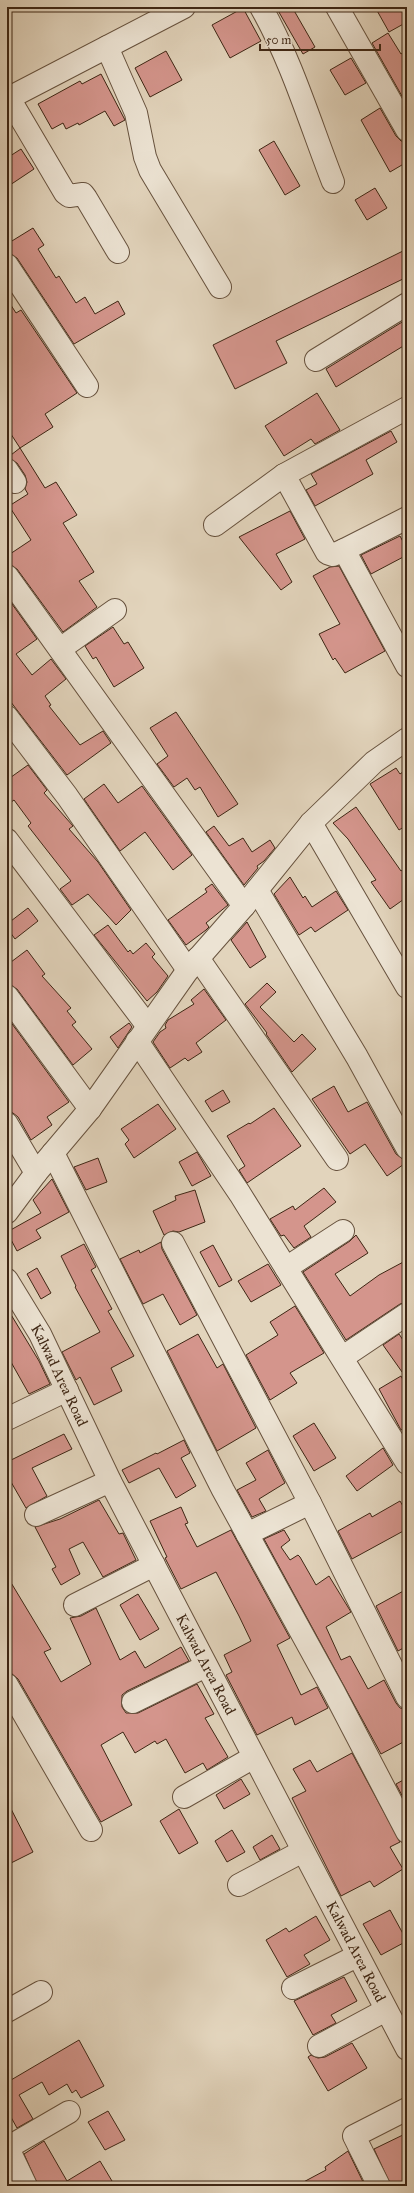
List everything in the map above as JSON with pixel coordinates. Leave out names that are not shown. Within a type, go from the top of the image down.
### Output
[{"type":"street","points":[[118,252],[83,194],[69,196],[65,193],[8,99],[184,7]]},
{"type":"street","points":[[261,7],[290,64],[301,100],[333,182]]},
{"type":"street","points":[[337,7],[407,130]]},
{"type":"street","points":[[107,47],[136,113],[145,157],[150,170],[220,287]]},
{"type":"street","points":[[7,265],[87,386]]},
{"type":"street","points":[[316,360],[407,304]]},
{"type":"street","points":[[215,525],[284,475],[407,408]]},
{"type":"street","points":[[284,475],[327,553],[332,555],[407,518]]},
{"type":"street","points":[[344,550],[407,666]]},
{"type":"street","points":[[7,576],[60,649],[251,898],[357,1057],[407,1148]]},
{"type":"street","points":[[60,649],[115,610]]},
{"type":"street","points":[[7,718],[193,964],[336,1159]]},
{"type":"street","points":[[7,1212],[36,1173],[90,1109],[142,1033],[193,964],[251,898],[311,823],[374,762],[407,739]]},
{"type":"street","points":[[311,823],[407,987]]},
{"type":"street","points":[[7,840],[142,1033],[286,1268],[343,1357],[400,1437],[407,1463]]},
{"type":"street","points":[[7,996],[90,1109]]},
{"type":"street","points":[[7,1124],[36,1173]]},
{"type":"street","points":[[53,1153],[247,1534],[334,1692],[407,1832]]},
{"type":"street","points":[[286,1268],[343,1231]]},
{"type":"street","points":[[173,1243],[310,1503],[407,1697]]},
{"type":"street","name":"Kalwad Area Road","points":[[7,1280],[40,1334],[110,1481],[357,1956],[407,2049]]},
{"type":"street","points":[[343,1357],[407,1314]]},
{"type":"street","points":[[7,1419],[67,1390]]},
{"type":"street","points":[[36,1515],[110,1481]]},
{"type":"street","points":[[247,1534],[310,1503]]},
{"type":"street","points":[[75,1605],[154,1565]]},
{"type":"street","points":[[133,1702],[206,1666]]},
{"type":"street","points":[[7,1685],[91,1830]]},
{"type":"street","points":[[184,1797],[254,1758]]},
{"type":"street","points":[[239,1884],[303,1851]]},
{"type":"street","points":[[293,1988],[357,1956]]},
{"type":"street","points":[[7,2012],[41,1992]]},
{"type":"street","points":[[319,2046],[386,2010]]},
{"type":"street","points":[[379,2186],[354,2136],[407,2109]]},
{"type":"street","points":[[26,2186],[7,2147],[69,2112]]},
{"type":"building","points":[[276,7],[292,7],[315,47],[303,54]]},
{"type":"building","points":[[375,7],[407,7],[407,22],[389,32]]},
{"type":"building","points":[[243,8],[261,41],[230,58],[212,25]]},
{"type":"building","points":[[388,33],[401,54],[407,50],[407,105],[372,43]]},
{"type":"building","points":[[166,51],[182,80],[150,97],[135,68]]},
{"type":"building","points":[[351,58],[366,83],[345,95],[330,70]]},
{"type":"building","points":[[101,74],[125,120],[114,126],[105,111],[79,125],[78,123],[66,129],[63,123],[52,129],[38,104],[80,81],[82,84]]},
{"type":"building","points":[[380,108],[396,136],[401,141],[407,142],[407,162],[390,172],[361,120]]},
{"type":"building","points":[[274,141],[300,186],[285,195],[259,150]]},
{"type":"building","points":[[21,149],[34,169],[7,187],[7,158]]},
{"type":"building","points":[[375,188],[387,208],[367,220],[355,200]]},
{"type":"building","points":[[33,228],[44,245],[38,249],[56,278],[59,276],[76,303],[85,297],[95,314],[118,301],[125,314],[74,344],[17,258],[7,253],[7,244]]},
{"type":"building","points":[[407,249],[407,277],[276,341],[287,363],[235,389],[213,345]]},
{"type":"building","points":[[7,299],[16,313],[21,310],[77,393],[45,414],[53,427],[20,448],[7,428]]},
{"type":"building","points":[[407,319],[407,348],[405,345],[336,387],[326,369]]},
{"type":"building","points":[[317,393],[340,430],[315,444],[311,439],[284,456],[265,426]]},
{"type":"building","points":[[391,431],[397,442],[366,460],[373,474],[315,506],[306,490],[317,484],[311,474]]},
{"type":"building","points":[[20,448],[45,488],[56,482],[77,515],[63,523],[94,572],[79,581],[97,607],[63,632],[17,569],[7,564],[7,556],[31,540],[9,506],[28,494],[25,489],[27,482],[25,475],[17,463],[7,458]]},
{"type":"building","points":[[290,511],[305,539],[276,554],[292,582],[281,590],[239,537]]},
{"type":"building","points":[[400,536],[407,549],[407,555],[371,574],[361,555]]},
{"type":"building","points":[[339,566],[385,651],[345,673],[335,658],[333,660],[319,634],[340,624],[313,576],[330,567]]},
{"type":"building","points":[[7,597],[37,639],[16,654],[32,675],[51,659],[66,679],[45,696],[51,705],[49,706],[80,745],[103,731],[111,743],[67,775],[7,697]]},
{"type":"building","points":[[113,627],[124,644],[128,642],[144,668],[114,687],[96,657],[93,659],[85,646]]},
{"type":"building","points":[[176,712],[238,804],[218,817],[200,787],[195,790],[187,778],[174,787],[157,764],[168,756],[150,728]]},
{"type":"building","points":[[28,765],[47,790],[44,793],[73,826],[69,829],[98,862],[131,910],[116,925],[88,894],[72,905],[60,889],[71,881],[28,826],[31,823],[14,800],[7,805],[7,780]]},
{"type":"building","points":[[396,768],[400,774],[407,769],[407,825],[399,830],[370,784]]},
{"type":"building","points":[[104,784],[118,803],[142,786],[192,855],[173,870],[145,832],[120,851],[84,799]]},
{"type":"building","points":[[356,807],[401,871],[407,867],[407,897],[390,909],[371,882],[376,880],[348,839],[333,823]]},
{"type":"building","points":[[214,826],[229,846],[243,838],[252,852],[270,840],[275,848],[264,861],[257,866],[258,868],[244,885],[206,832]]},
{"type":"building","points":[[290,877],[303,898],[305,896],[312,907],[336,891],[348,910],[315,932],[311,927],[299,935],[274,894]]},
{"type":"building","points":[[212,884],[228,905],[206,923],[209,927],[206,930],[186,945],[168,920],[207,892],[205,889]]},
{"type":"building","points":[[28,908],[38,921],[15,939],[7,928],[7,924]]},
{"type":"building","points":[[247,922],[266,957],[250,968],[231,940]]},
{"type":"building","points":[[108,925],[128,952],[130,950],[133,954],[146,943],[155,954],[152,957],[168,976],[157,992],[147,1001],[94,935]]},
{"type":"building","points":[[27,950],[45,974],[42,976],[71,1008],[67,1011],[76,1022],[72,1025],[92,1049],[73,1065],[17,989],[7,984],[7,965]]},
{"type":"building","points":[[267,983],[276,992],[260,1007],[294,1042],[302,1034],[316,1049],[292,1072],[266,1034],[267,1033],[245,1004]]},
{"type":"building","points":[[204,989],[226,1020],[196,1043],[202,1052],[188,1061],[185,1058],[170,1068],[153,1042],[160,1032],[166,1028],[165,1025],[168,1020],[194,1004],[191,1000]]},
{"type":"building","points":[[7,1017],[69,1102],[47,1117],[52,1125],[31,1140],[18,1117],[13,1113],[7,1112]]},
{"type":"building","points":[[129,1023],[132,1027],[118,1048],[110,1037]]},
{"type":"building","points":[[334,1086],[348,1112],[367,1102],[396,1154],[407,1162],[387,1176],[365,1144],[350,1154],[312,1099]]},
{"type":"building","points":[[223,1090],[230,1102],[212,1112],[205,1101]]},
{"type":"building","points":[[158,1104],[176,1129],[134,1158],[125,1144],[129,1140],[121,1129]]},
{"type":"building","points":[[274,1108],[301,1146],[247,1183],[239,1170],[245,1166],[227,1136],[249,1123],[250,1124]]},
{"type":"building","points":[[197,1152],[211,1176],[192,1186],[179,1162]]},
{"type":"building","points":[[98,1158],[107,1182],[86,1190],[74,1167]]},
{"type":"building","points":[[52,1179],[69,1212],[36,1230],[41,1238],[17,1251],[7,1232],[41,1213],[33,1200]]},
{"type":"building","points":[[324,1188],[336,1202],[304,1226],[311,1237],[294,1248],[284,1235],[281,1236],[270,1219],[293,1206],[295,1210]]},
{"type":"building","points":[[195,1190],[205,1222],[179,1232],[173,1231],[164,1235],[153,1211],[176,1200],[175,1196]]},
{"type":"building","points":[[356,1235],[368,1253],[335,1274],[350,1296],[379,1275],[407,1260],[407,1302],[400,1304],[346,1340],[303,1272],[350,1241]]},
{"type":"building","points":[[161,1242],[162,1249],[197,1315],[180,1325],[163,1294],[143,1304],[120,1259],[139,1250],[140,1253]]},
{"type":"building","points":[[84,1244],[96,1267],[91,1270],[112,1309],[108,1311],[134,1356],[111,1368],[122,1391],[94,1405],[80,1377],[76,1380],[62,1352],[100,1332],[75,1287],[76,1286],[61,1256]]},
{"type":"building","points":[[213,1245],[232,1280],[219,1287],[200,1252]]},
{"type":"building","points":[[268,1264],[281,1285],[251,1302],[238,1281]]},
{"type":"building","points":[[37,1268],[51,1293],[41,1299],[27,1274]]},
{"type":"building","points":[[295,1306],[324,1353],[290,1373],[297,1383],[270,1400],[246,1355],[278,1335],[270,1322]]},
{"type":"building","points":[[7,1308],[39,1361],[50,1384],[29,1394],[7,1355]]},
{"type":"building","points":[[198,1334],[217,1368],[223,1364],[256,1428],[217,1451],[167,1351]]},
{"type":"building","points":[[399,1334],[407,1346],[407,1379],[383,1345]]},
{"type":"building","points":[[401,1376],[407,1387],[407,1427],[401,1430],[379,1389]]},
{"type":"building","points":[[314,1423],[336,1458],[314,1471],[293,1436]]},
{"type":"building","points":[[64,1434],[72,1449],[32,1468],[47,1496],[26,1508],[7,1475],[7,1462]]},
{"type":"building","points":[[184,1440],[190,1453],[181,1458],[196,1486],[176,1498],[159,1468],[129,1483],[122,1470]]},
{"type":"building","points":[[383,1448],[393,1465],[357,1491],[346,1476]]},
{"type":"building","points":[[268,1450],[285,1483],[259,1499],[266,1511],[252,1517],[237,1490],[256,1480],[246,1463]]},
{"type":"building","points":[[99,1500],[119,1534],[123,1533],[136,1560],[103,1577],[83,1542],[69,1549],[80,1574],[61,1585],[52,1569],[56,1567],[35,1527],[60,1519]]},
{"type":"building","points":[[400,1501],[407,1513],[407,1529],[352,1559],[338,1531],[370,1513],[372,1517]]},
{"type":"building","points":[[181,1507],[188,1523],[185,1524],[197,1547],[231,1530],[290,1638],[277,1645],[301,1695],[317,1687],[328,1708],[295,1725],[292,1717],[257,1735],[226,1675],[232,1672],[224,1655],[251,1641],[239,1616],[216,1572],[181,1589],[165,1558],[167,1557],[150,1521]]},
{"type":"building","points":[[284,1530],[290,1540],[281,1547],[290,1560],[298,1555],[316,1585],[329,1576],[351,1612],[326,1627],[341,1660],[350,1656],[368,1689],[384,1680],[396,1703],[400,1708],[407,1709],[407,1740],[381,1754],[264,1539]]},
{"type":"building","points":[[7,1576],[51,1649],[44,1652],[61,1682],[91,1664],[70,1618],[81,1616],[96,1608],[120,1660],[135,1651],[145,1668],[181,1647],[189,1661],[127,1691],[122,1695],[122,1707],[126,1713],[138,1713],[197,1684],[214,1714],[205,1718],[228,1757],[207,1770],[203,1763],[185,1773],[166,1739],[157,1744],[155,1741],[135,1753],[123,1732],[101,1745],[132,1805],[101,1822],[18,1679],[7,1667]]},
{"type":"building","points":[[407,1589],[407,1646],[398,1651],[376,1606]]},
{"type":"building","points":[[138,1594],[159,1629],[140,1640],[120,1605]]},
{"type":"building","points":[[352,1753],[400,1842],[390,1847],[403,1869],[374,1887],[370,1881],[341,1896],[292,1798],[306,1791],[293,1769],[310,1760],[317,1772]]},
{"type":"building","points":[[407,1778],[407,1805],[396,1784]]},
{"type":"building","points":[[241,1779],[250,1794],[224,1809],[216,1795]]},
{"type":"building","points":[[7,1801],[33,1852],[7,1865]]},
{"type":"building","points":[[179,1809],[198,1843],[179,1854],[160,1821]]},
{"type":"building","points":[[232,1830],[245,1852],[227,1862],[215,1841]]},
{"type":"building","points":[[272,1835],[280,1849],[260,1860],[253,1847]]},
{"type":"building","points":[[390,1910],[407,1941],[381,1955],[363,1924]]},
{"type":"building","points":[[316,1916],[330,1940],[304,1955],[310,1964],[287,1977],[266,1940],[286,1928],[289,1932]]},
{"type":"building","points":[[344,1977],[357,2001],[331,2015],[336,2023],[313,2035],[294,2001]]},
{"type":"building","points":[[79,2040],[104,2086],[81,2098],[76,2090],[72,2093],[67,2084],[49,2095],[42,2082],[19,2095],[33,2119],[17,2128],[7,2110],[7,2074],[11,2080]]},
{"type":"building","points":[[352,2043],[367,2068],[328,2091],[308,2057],[311,2055],[318,2058],[325,2057]]},
{"type":"building","points":[[108,2111],[125,2140],[105,2150],[88,2122]]},
{"type":"building","points":[[407,2133],[407,2186],[391,2186],[374,2149]]},
{"type":"building","points":[[44,2141],[67,2181],[100,2161],[115,2186],[38,2186],[24,2154]]},
{"type":"building","points":[[348,2151],[365,2186],[296,2186],[326,2170],[325,2167]]}]
